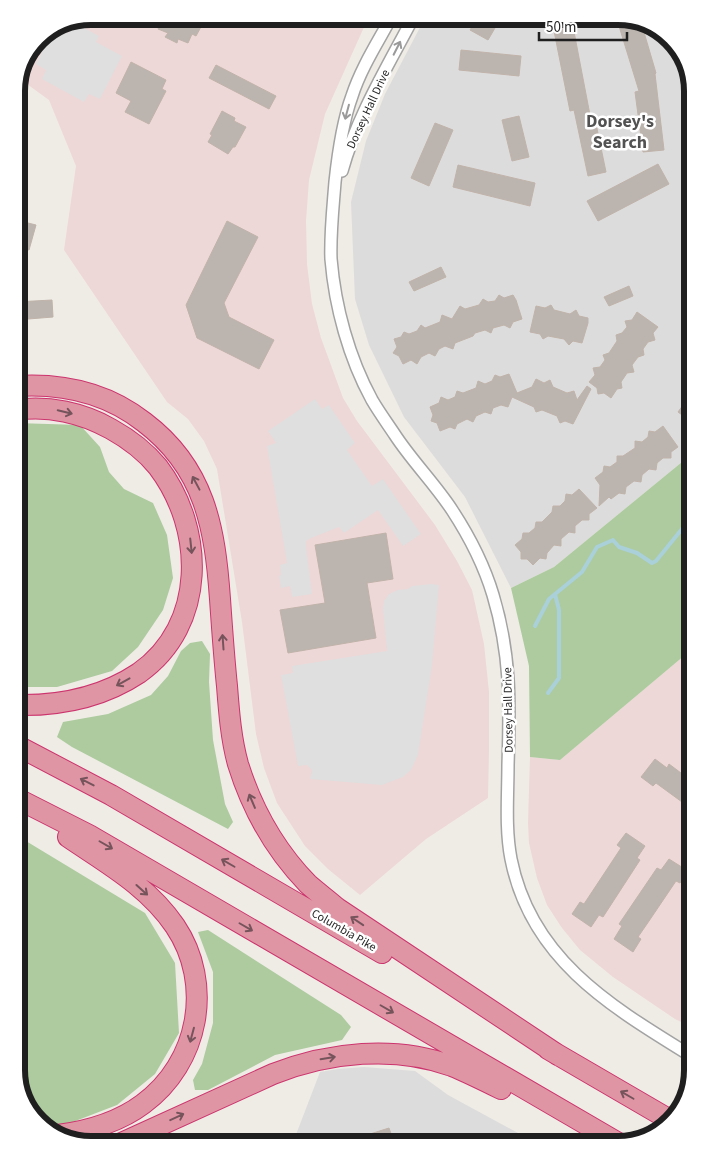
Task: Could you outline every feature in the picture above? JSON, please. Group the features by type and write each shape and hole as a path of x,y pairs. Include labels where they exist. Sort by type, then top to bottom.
{"highway":[{"path":"25,386 64,387 86,392 118,405 145,422 168,442 192,475 206,508 213,533 218,573 228,705 232,738 238,763 258,816 288,861 309,885 337,908 558,1055"},
{"path":"25,410 55,409 87,417 103,424 131,441 157,466 181,505 191,541 192,561 189,599 183,617 165,648 140,672 107,690 88,697 46,705 25,705"},
{"name":"Columbia Pike","path":"25,750 111,794 665,1117"},
{"path":"25,803 89,835 604,1136"},
{"path":"25,808 146,892 163,911 182,939 193,966 196,981 198,1001 193,1032 173,1075 152,1097 128,1113 93,1128 69,1133"},
{"path":"136,1136 251,1083 297,1065 346,1055 370,1054 414,1057 452,1066 600,1136"}],"street":[{"name":"Dorsey Hall Drive","path":"387,25 352,95 343,130 333,206 332,259 342,324 355,362 372,399 397,439 452,510 480,560 492,592 502,624 508,659 510,698 508,836 511,860 525,905 544,939 580,979 604,998 684,1051"},
{"name":"Dorsey Hall Drive","path":"333,206 355,133 409,25"}],"shaded area":[{"path":"365,25 325,114 309,180 306,221 307,264 312,304 321,338 343,398 357,421 435,525 472,590 484,644 489,692 489,749 488,798 426,839 360,895 328,869 305,846 277,803 264,768 256,734 242,622 217,469 204,441 188,419 167,402 64,250 76,166 49,100 26,83 27,74 32,62 47,41 66,30 78,26"},
{"path":"421,25 631,26 639,28 662,41 673,54 681,70 684,91 684,460 554,567 511,588 465,497 404,417 369,345 355,299 351,202 366,141 385,94"},
{"path":"80,26 99,36 96,42 122,56 100,99 89,94 84,102 42,79 46,70 36,64 48,41 64,31 69,33 72,28"},
{"path":"315,399 322,409 329,405 355,443 347,450 372,486 383,479 421,534 403,546 378,510 344,533 339,527 311,538 306,541 306,546 312,594 292,597 290,586 281,588 279,576 281,575 280,565 287,563 267,446 276,443 268,431"},
{"path":"431,584 439,585 432,666 418,755 411,770 403,777 382,785 310,779 312,770 307,765 298,766 281,675 293,673 292,666 387,651 384,601 389,594 398,590"},
{"path":"684,656 684,1024 613,977 580,950 562,928 547,905 537,878 529,843 530,757 560,760"},
{"path":"364,1067 415,1071 448,1095 523,1136 295,1136 320,1072"}],"green space":[{"path":"25,423 80,425 100,447 109,472 124,489 153,503 167,535 173,578 163,610 138,647 112,671 57,687 25,687"},
{"path":"684,460 684,656 560,760 530,757 529,666 511,588 554,567"},
{"path":"202,641 210,654 209,682 213,740 225,804 233,822 228,829 72,747 57,737 63,722 108,714 151,695 168,676 181,651 190,643"},
{"path":"25,840 145,913 175,963 179,1033 155,1074 117,1105 65,1125 53,1124 41,1114 28,1091 26,1083"},
{"path":"208,930 341,1015 351,1027 342,1040 275,1055 208,1090 195,1090 193,1080 202,1064 213,1023 213,972 198,932"}],"building":[{"path":"160,25 202,25 196,36 192,34 188,43 178,39 177,43 165,37 168,33 158,29"},
{"path":"473,25 497,25 488,40 470,30"},
{"path":"553,25 573,25 590,115 594,114 606,172 588,176 574,110 570,111"},
{"path":"619,26 631,26 643,30 656,73 664,150 643,152 635,92 639,91"},
{"path":"461,50 521,56 519,76 459,70"},
{"path":"131,62 166,80 162,89 166,91 149,124 125,112 131,101 116,93"},
{"path":"216,65 276,96 269,109 209,78"},
{"path":"222,111 235,118 234,121 246,127 235,147 228,154 208,142"},
{"path":"519,116 529,157 512,161 502,120"},
{"path":"435,123 453,130 429,186 411,178"},
{"path":"658,164 669,184 598,221 587,201"},
{"path":"458,165 535,183 530,206 453,187"},
{"path":"227,221 258,237 224,303 229,317 274,340 259,369 197,338 186,305"},
{"path":"25,222 36,225 29,250 25,249"},
{"path":"441,267 446,277 414,291 409,282"},
{"path":"629,286 633,296 609,306 604,297"},
{"path":"499,295 504,298 513,295 516,300 522,319 513,322 510,328 504,325 493,328 491,333 485,330 475,333 473,336 455,343 453,349 445,346 439,349 435,356 429,353 421,357 417,364 411,360 403,364 399,356 393,353 397,347 394,339 401,337 404,332 409,334 417,331 421,325 425,328 440,322 442,315 452,319 460,306 465,309 479,305 483,299 488,302 495,301"},
{"path":"52,300 53,317 25,319 25,302"},
{"path":"551,305 554,310 570,314 576,310 579,316 588,318 582,343 573,341 569,345 564,339 548,336 543,339 540,334 530,332 536,306 545,308"},
{"path":"637,312 658,327 653,333 655,340 648,342 643,349 644,355 638,357 632,365 634,372 627,373 621,382 622,388 617,389 611,398 604,393 598,394 597,388 589,382 595,375 593,368 600,367 605,360 603,355 609,353 617,341 616,335 622,333 627,327 625,321 632,320"},
{"path":"509,374 517,393 532,387 536,379 544,383 550,380 553,387 567,393 574,391 577,400 587,386 591,389 573,424 565,421 560,423 557,416 542,410 536,412 534,407 512,397 508,407 501,405 493,408 491,414 485,412 476,416 473,422 467,419 457,424 455,429 450,427 440,431 437,423 431,421 433,415 430,407 439,403 441,397 448,400 455,397 457,391 463,393 476,388 478,381 485,384 492,381 495,375 500,377"},
{"path":"682,398 684,398 684,416 678,412 683,405"},
{"path":"663,426 678,447 671,452 671,458 663,458 657,463 656,470 649,469 642,475 641,482 634,481 626,487 625,494 619,493 611,499 609,497 599,506 600,485 595,478 603,472 604,466 610,467 617,462 617,456 623,456 635,448 635,441 642,442 648,437 649,431 655,432"},
{"path":"579,489 597,508 589,514 589,520 582,520 575,526 575,533 569,532 561,539 561,546 554,545 547,553 546,559 540,558 533,565 527,559 521,559 521,552 515,545 522,539 523,533 529,533 535,528 536,522 542,522 552,512 553,506 560,506 565,501 566,494 572,495"},
{"path":"386,533 393,579 367,583 376,638 288,653 280,610 325,603 315,545"},
{"path":"655,759 667,768 669,764 684,775 684,803 656,783 653,786 641,777"},
{"path":"626,833 645,846 637,858 640,860 603,917 599,915 591,927 572,914 580,902 584,904 621,848 617,845"},
{"path":"669,859 684,868 684,877 680,883 676,881 638,937 641,939 633,952 614,939 622,926 619,924 657,868 661,870"},
{"path":"389,1128 392,1136 367,1136"}],"waterway":[{"path":"535,626 549,599 582,572 597,547 613,540 619,547 637,553 652,563 656,561 684,526"},
{"path":"548,693 559,678 559,610 555,594"}],"district":[{"name":"Dorsey's Search","path":"620,131"}]}
